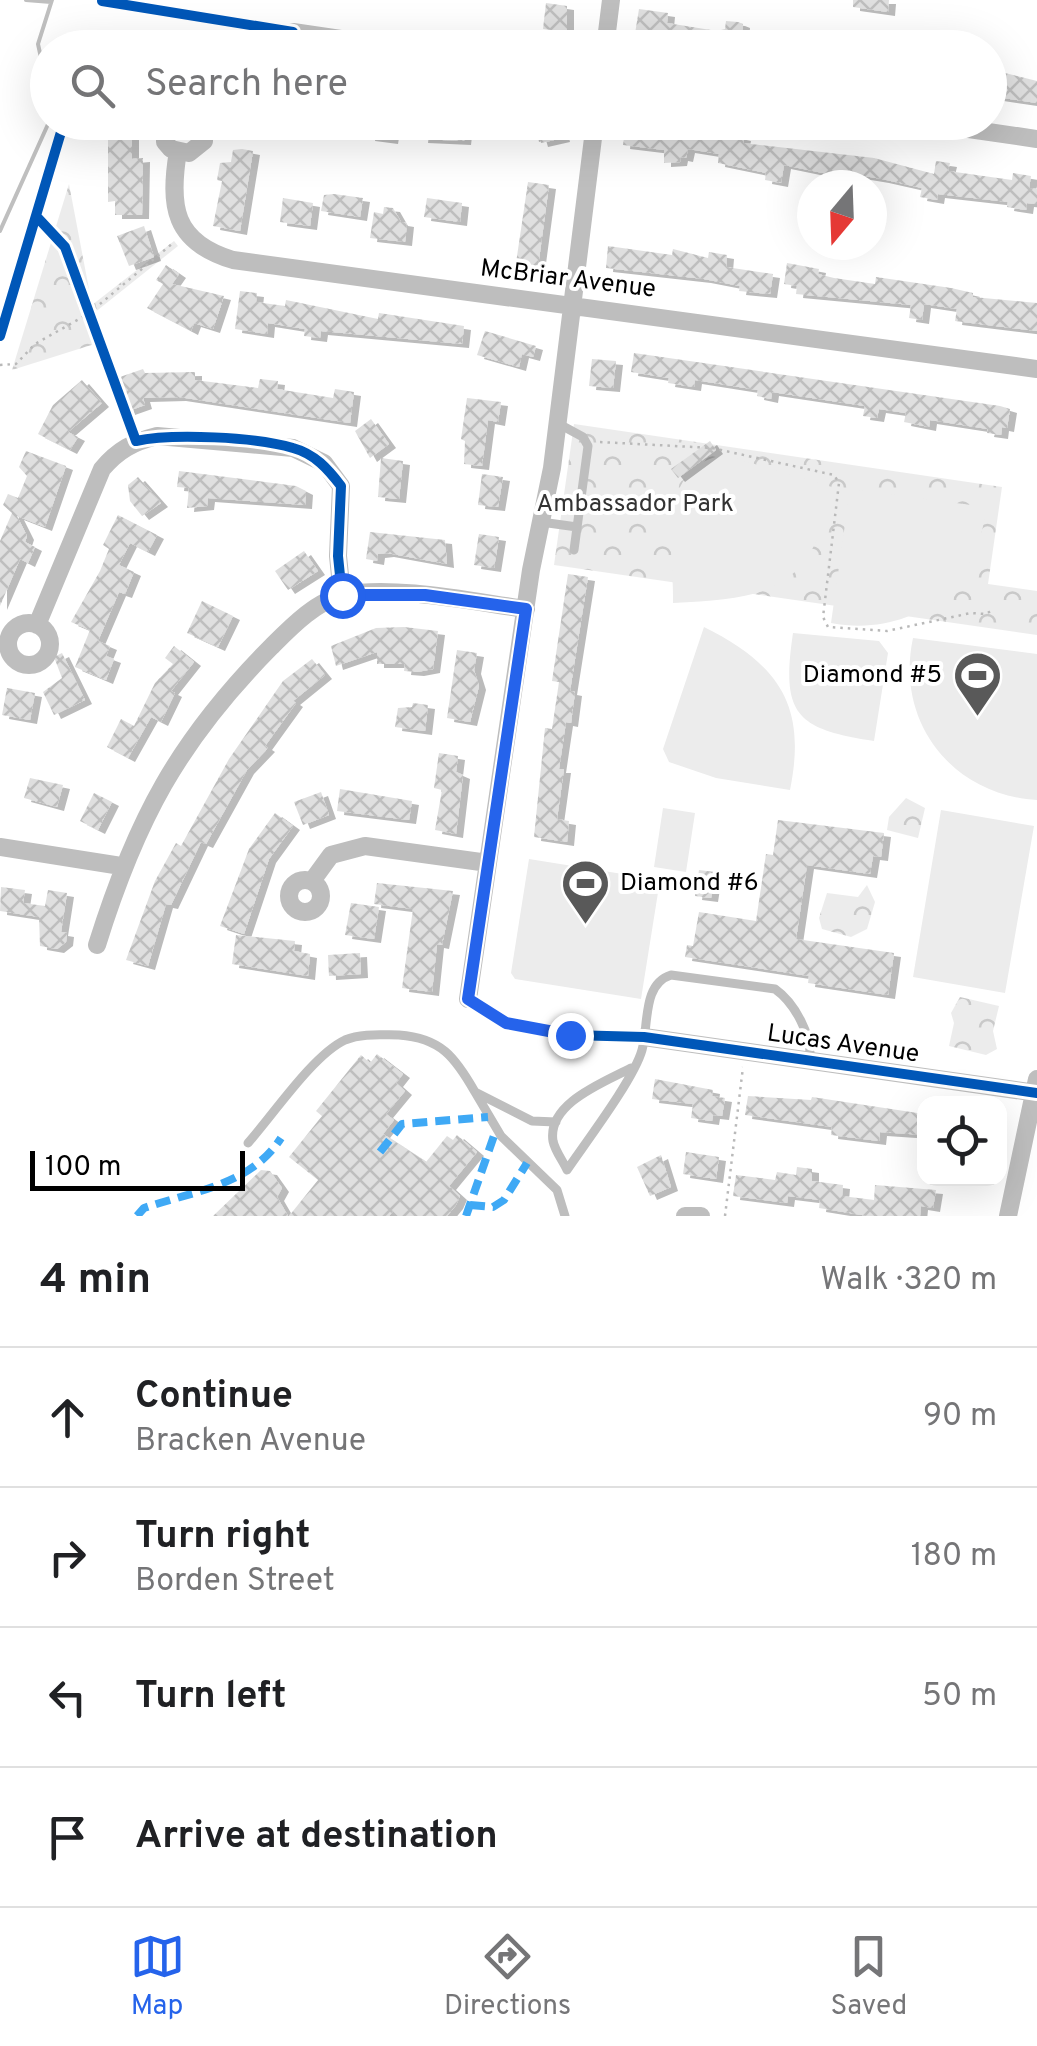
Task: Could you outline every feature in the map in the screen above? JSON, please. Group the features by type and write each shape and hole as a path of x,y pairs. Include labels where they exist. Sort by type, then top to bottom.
{"street":[{"path":"607,30 611,0"},
{"path":"1007,135 1037,140"},
{"path":"165,140 178,151 198,148 204,140"},
{"path":"468,999 542,522 593,140"},
{"path":"178,151 172,189 176,212 186,232"},
{"name":"McBriar Avenue","path":"186,232 211,254 233,260 1037,370"},
{"path":"37,625 102,469 114,454 136,441 157,436 292,448 324,463 342,486 338,556 342,595"},
{"path":"97,945 122,866 162,781 232,687 296,622 342,595 425,595 526,609"},
{"path":"312,881 331,855 365,846 488,863"},
{"path":"0,847 122,866"},
{"name":"Lucas Avenue","path":"644,1037 1036,1088"},
{"path":"1008,1216 1036,1088"},
{"path":"684,1216 702,1216"}],"lane":[{"path":"556,423 583,437 588,446 574,550"},
{"path":"542,522 577,527"},
{"path":"557,1190 631,1068 644,1037 656,983 672,974 775,989 785,996 812,1044 810,1060"},
{"path":"248,1143 331,1049 359,1036 404,1036 436,1042 449,1051 502,1136 557,1190 566,1216"},
{"path":"567,1170 552,1139 556,1122 573,1100 631,1068"},
{"path":"475,1092 532,1121 556,1122"}],"path":[{"path":"0,365 16,364 35,344 88,314 186,232"},
{"path":"82,297 95,332"},
{"path":"588,446 602,441 626,441 712,448 834,476 839,483 824,617 828,627 887,631 971,613 986,614 994,609"},
{"path":"725,1216 745,1051"}],"green space":[{"path":"69,184 92,305 174,241 178,246 94,313 101,342 12,370"},
{"name":"Ambassador Park","path":"574,424 1002,487 988,584 1037,591 1037,635 554,565"},
{"path":"724,455 832,487 824,522 798,569 780,583 734,598 673,603 671,536 678,493 687,476 702,463"},
{"path":"858,490 986,507 981,536 955,583 936,601 888,623 831,623 849,496"},
{"path":"704,627 752,657 782,691 794,734 790,790 716,778 669,762 663,749"},
{"path":"793,633 879,641 888,653 874,741 826,730 799,713 789,682"},
{"name":"Diamond #5","path":"913,638 1037,654 1037,800 1007,795 979,784 936,749 913,698"},
{"path":"906,798 925,808 918,838 887,830 889,817"},
{"path":"663,808 695,813 686,872 654,867"},
{"path":"941,810 1034,826 1005,993 913,977"},
{"name":"Diamond #6","path":"529,859 660,880 641,999 515,979 511,973"},
{"path":"867,885 875,902 867,929 851,937 822,929 819,918 827,893 858,897"},
{"path":"960,997 999,1006 993,1031 997,1049 986,1055 949,1046 954,1023 951,1013"}],"building":[{"path":"853,0 889,0 888,12 853,7"},
{"path":"546,3 567,6 567,30 543,29"},
{"path":"639,9 668,13 667,23 711,30 636,30"},
{"path":"726,21 743,24 743,30 721,30 725,29"},
{"path":"1007,74 1037,81 1037,103 1007,99"},
{"path":"108,140 132,140 132,159 143,158 142,215 115,215 115,201 108,202"},
{"path":"624,140 744,140 743,143 874,158 934,174 936,161 950,163 948,171 1012,180 1013,173 1031,176 1029,188 1037,189 1037,204 1027,203 1026,210 1007,207 1008,202 938,194 937,200 920,197 922,188 887,180 887,170 808,170 784,165 781,183 765,180 766,173 718,163 719,154 688,149 686,158 681,157 680,162 664,163 664,150 623,145"},
{"path":"233,150 253,151 240,231 213,226 222,181 217,180 220,163 231,162"},
{"path":"528,182 549,185 538,267 516,263"},
{"path":"324,195 363,198 360,217 321,211"},
{"path":"283,198 313,203 310,226 280,222"},
{"path":"427,198 462,203 460,222 424,217"},
{"path":"384,207 393,208 401,222 407,223 405,242 370,238 374,212 383,214"},
{"path":"144,226 154,257 129,266 117,236"},
{"path":"608,246 672,255 673,249 708,258 709,252 727,255 726,267 773,274 770,294 739,291 740,286 704,279 606,268"},
{"path":"787,263 819,269 818,274 834,278 875,284 876,277 951,288 973,293 973,297 1037,303 1037,331 955,321 957,309 924,304 922,320 909,318 911,305 796,294 797,286 784,284"},
{"path":"166,265 179,274 172,284 224,296 213,329 194,323 191,331 147,308 163,284 156,280"},
{"path":"240,291 257,293 256,302 285,306 286,300 378,319 379,313 464,326 462,344 321,331 320,338 304,336 305,329 268,323 267,334 235,329"},
{"path":"485,331 536,346 533,357 522,354 519,367 477,355"},
{"path":"634,353 1000,406 1010,409 1007,428 1002,427 1001,435 987,433 988,429 930,420 929,427 904,422 906,413 879,409 877,418 863,416 865,406 772,392 771,399 757,396 758,390 695,380 694,387 668,383 669,378 631,372"},
{"path":"592,359 616,361 613,388 589,386"},
{"path":"143,369 145,373 195,372 195,380 258,388 260,379 278,381 277,389 333,398 335,389 354,392 350,423 179,397 143,398 145,405 128,411 117,378"},
{"path":"82,380 102,403 68,432 78,437 70,450 38,434 53,405"},
{"path":"467,398 501,402 498,422 488,420 482,466 464,464 465,441 461,439"},
{"path":"371,419 389,444 370,458 355,431"},
{"path":"710,441 716,450 678,478 671,469"},
{"path":"26,451 66,466 45,527 17,516 27,536 25,542 35,547 28,563 20,559 0,606 0,541 12,513 3,505 8,494 18,498 27,476 19,467"},
{"path":"381,458 403,461 399,499 378,497"},
{"path":"179,471 296,486 306,491 305,505 208,498 207,506 187,508 189,488 177,487"},
{"path":"482,474 503,477 498,507 478,505"},
{"path":"138,477 161,503 142,516 130,501 128,485"},
{"path":"118,515 157,535 148,552 130,543 119,565 134,572 125,594 119,592 98,641 110,646 106,656 114,659 106,680 75,667 90,630 71,622 100,571 109,549 103,545"},
{"path":"370,532 445,540 447,564 387,553 378,554 377,561 366,559"},
{"path":"479,534 499,537 494,568 474,565"},
{"path":"304,551 318,571 288,590 275,571"},
{"path":"568,574 588,577 570,691 575,692 571,723 566,722 559,769 564,769 557,819 569,821 567,842 534,837 545,728 552,729 559,682 552,681"},
{"path":"202,601 233,616 218,647 187,633"},
{"path":"376,628 438,631 433,669 404,671 405,664 377,664 377,652 336,666 331,646"},
{"path":"174,646 194,662 171,691 175,693 161,722 151,717 128,758 107,747 121,719 134,726 155,683 173,664 165,658"},
{"path":"457,650 477,653 474,670 479,686 470,722 447,718"},
{"path":"62,653 85,700 54,715 43,692 62,678 54,657"},
{"path":"312,659 325,675 293,701 296,703 265,746 268,748 247,770 206,844 201,842 171,905 166,904 148,966 126,960 155,881 176,843 181,846 229,759 283,681"},
{"path":"7,688 35,693 30,720 2,715"},
{"path":"413,703 428,705 425,731 395,727 398,708 412,707"},
{"path":"439,753 458,756 456,772 463,775 456,834 435,830 442,790 434,788"},
{"path":"30,778 63,785 57,807 24,798"},
{"path":"340,789 412,801 409,820 337,811"},
{"path":"321,792 329,815 303,825 294,802"},
{"path":"94,793 112,802 98,830 80,821"},
{"path":"275,813 293,826 269,859 244,934 220,926 249,849"},
{"path":"778,820 884,833 881,857 873,856 870,874 807,865 796,939 894,953 888,995 808,983 809,976 685,957 687,945 693,946 699,912 756,921 766,854 773,855"},
{"path":"699,870 715,872 711,898 695,896"},
{"path":"377,883 453,891 442,945 437,944 432,992 402,988 413,909 374,904"},
{"path":"1,887 25,890 23,903 45,906 48,890 67,893 61,932 67,933 66,942 57,949 40,946 39,917 0,911"},
{"path":"351,903 379,907 374,939 345,935"},
{"path":"236,935 295,941 294,951 310,954 308,976 232,964"},
{"path":"360,953 361,974 329,976 328,955"},
{"path":"377,1054 403,1074 396,1083 405,1091 386,1114 394,1120 383,1134 426,1162 447,1136 453,1140 457,1135 477,1152 449,1186 460,1196 456,1205 447,1216 398,1216 393,1211 389,1216 289,1216 318,1180 289,1157 322,1116 316,1111 361,1055 370,1063"},
{"path":"655,1079 713,1090 712,1096 725,1098 722,1116 713,1115 712,1121 691,1118 693,1104 652,1099"},
{"path":"748,1096 811,1100 812,1097 917,1113 917,1135 880,1132 879,1141 831,1135 832,1127 745,1115"},
{"path":"686,1152 719,1157 716,1179 683,1174"},
{"path":"661,1155 671,1187 650,1196 637,1167"},
{"path":"797,1167 812,1169 812,1181 843,1185 842,1196 874,1200 875,1185 936,1190 933,1208 921,1206 920,1216 868,1216 819,1208 820,1200 788,1196 787,1203 733,1196 736,1175 775,1180 777,1172 796,1175"},
{"path":"261,1170 270,1171 282,1188 277,1197 288,1216 213,1216"}],"waterway":[{"path":"26,0 51,2"},
{"path":"42,30 52,0"},
{"path":"0,231 41,140"}],"marked path":[{"path":"380,1152 402,1124 488,1117"},
{"path":"466,1216 496,1130"},
{"path":"137,1216 144,1208 238,1176 269,1154 281,1138"},
{"path":"470,1205 493,1207 504,1200 527,1163"}],"cycle path":[{"path":"102,1 281,30"},
{"path":"0,336 59,140"},
{"path":"36,216 65,247 136,441 171,437 237,439 277,444 314,458 341,486 338,556 342,595 425,595 526,609 468,999 506,1023 570,1035 644,1037 1037,1093"}],"place":[{"name":"Diamond #5","path":"977,718"},
{"name":"Diamond #6","path":"585,926"}],"route":[{"path":"342,595 425,595 526,609 468,999 506,1023 570,1035"}]}
